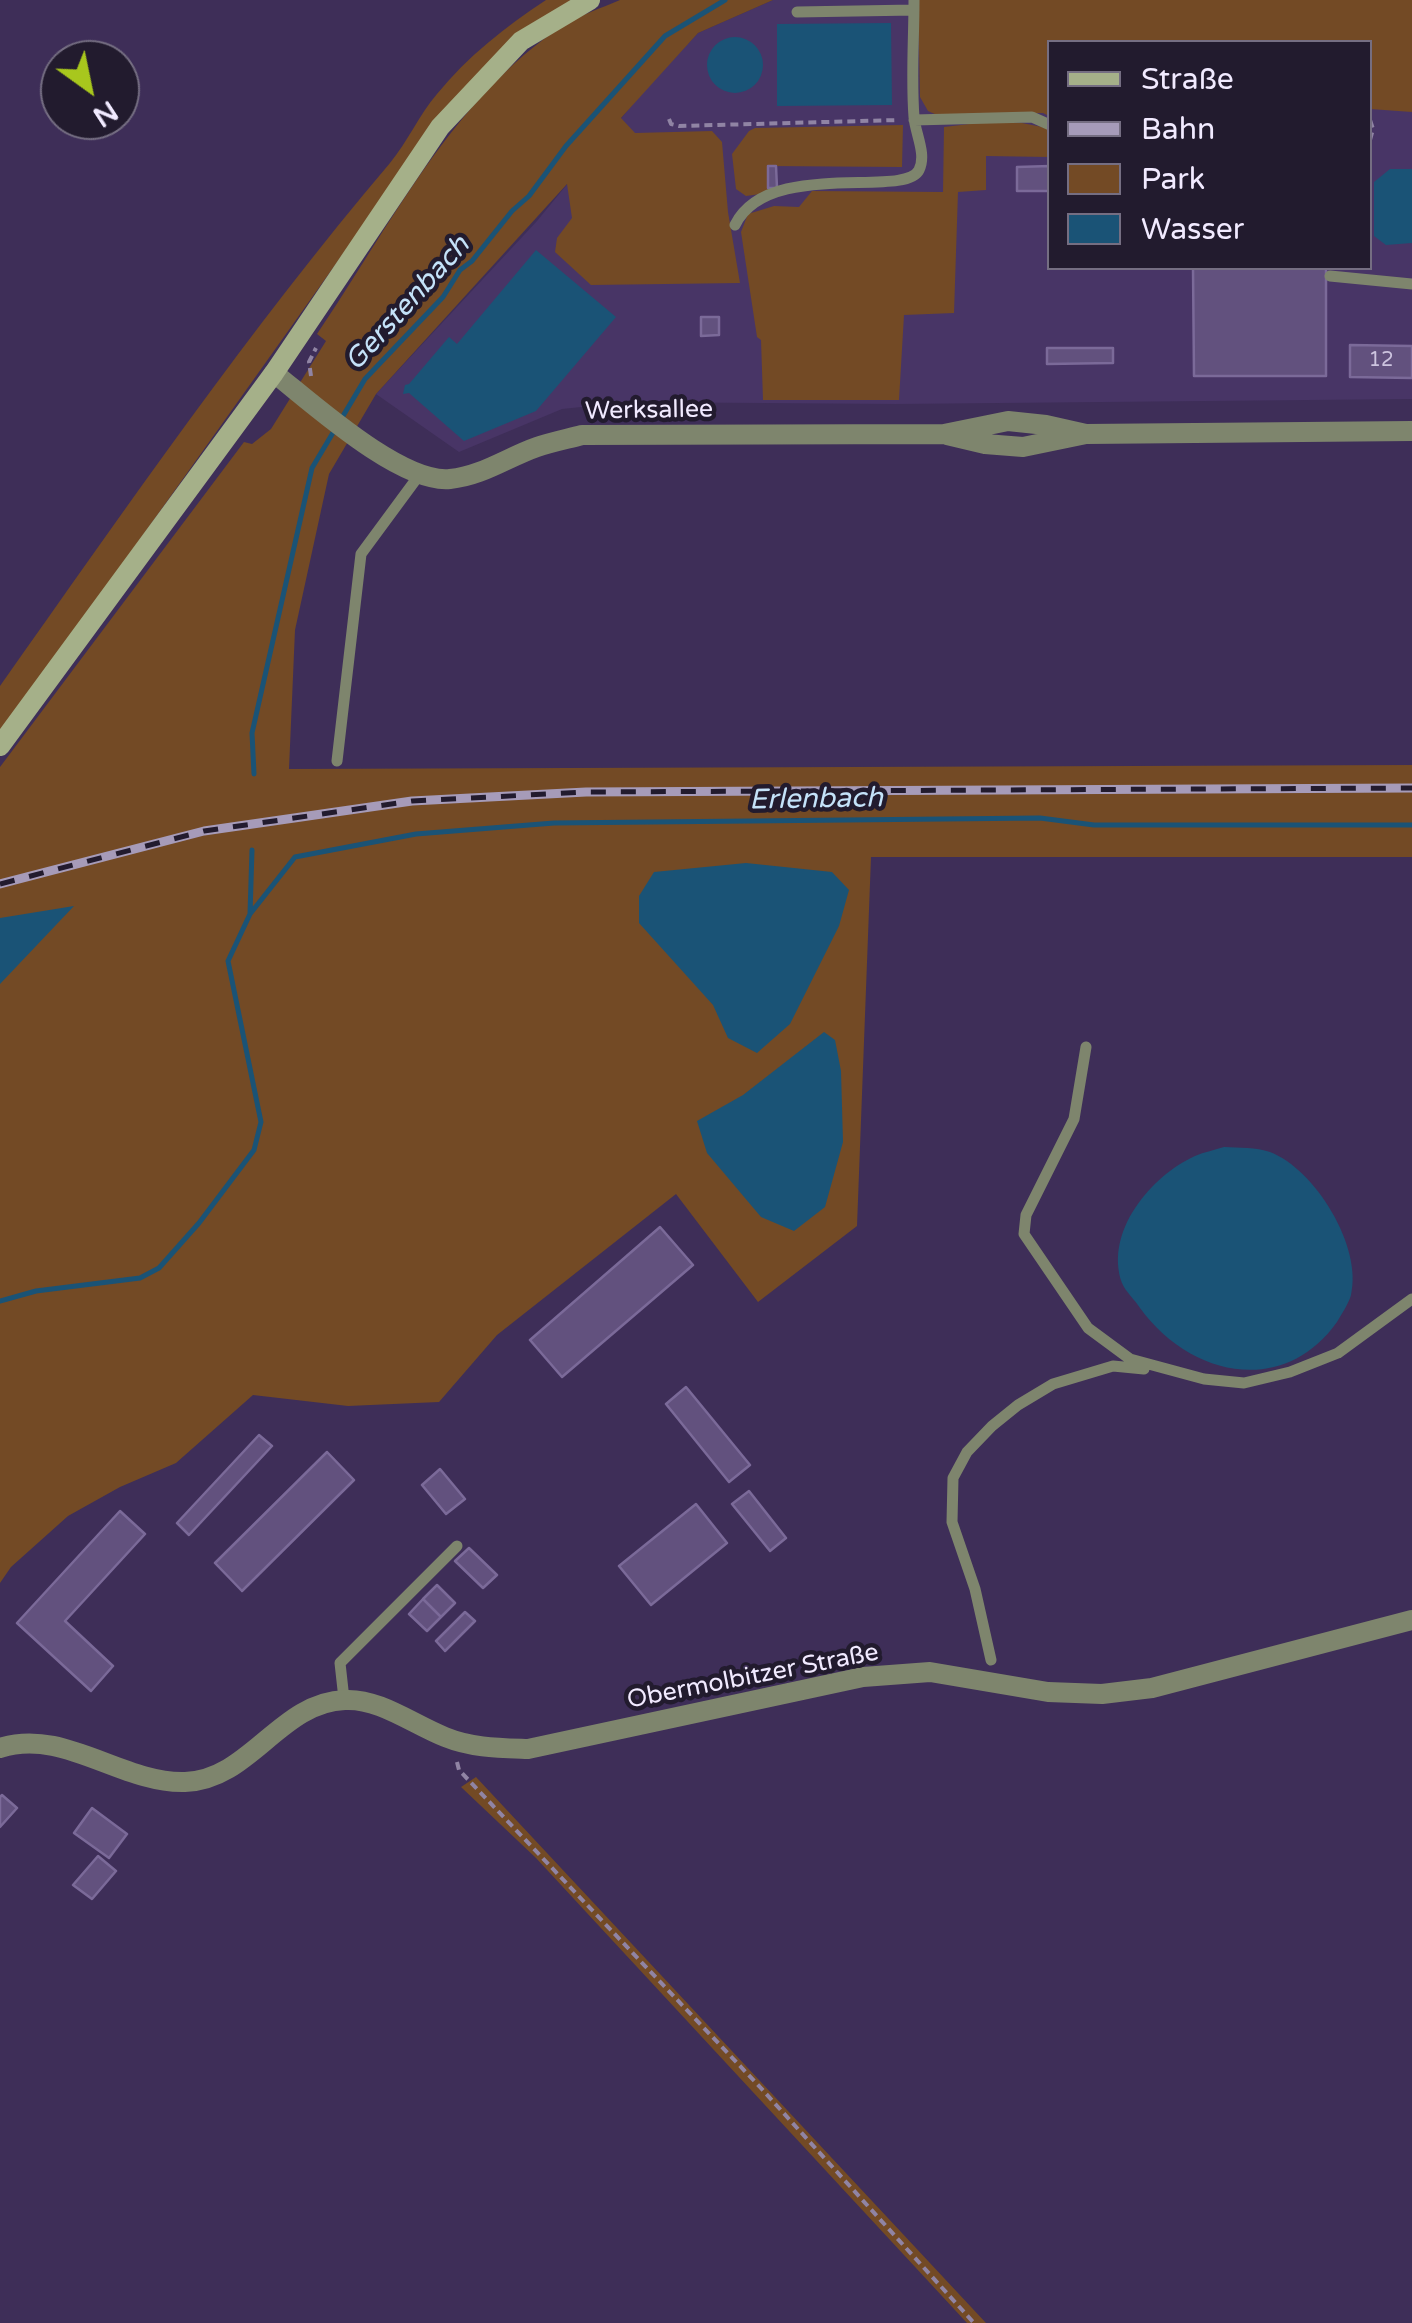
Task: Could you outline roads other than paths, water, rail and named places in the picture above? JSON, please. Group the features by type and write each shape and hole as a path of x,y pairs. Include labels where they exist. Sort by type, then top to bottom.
{"street":[{"path":"0,746 274,373 453,112 521,42 590,0"},
{"name":"Werksallee","path":"274,373 362,442 420,474 446,480 582,434 944,434 1008,422 1086,434 1412,431"},
{"name":"Obermolbitzer Straße","path":"344,1700 377,1706 448,1739 482,1747 528,1748 863,1678 930,1672 1048,1692 1102,1694 1152,1688 1412,1620"},
{"path":"0,1748 29,1743 58,1748 151,1781 188,1782 220,1775 315,1706 344,1700"}],"lane":[{"path":"735,225 754,203 791,188 816,182 894,182 915,176 920,168 914,120 914,5 797,12"},
{"path":"914,120 1032,117 1047,124"},
{"path":"1330,276 1359,273 1412,284"},
{"path":"337,761 361,554 420,474"},
{"path":"1086,1047 1074,1120 1026,1215 1024,1234 1088,1328 1130,1359 1165,1370"},
{"path":"991,1660 975,1590 952,1522 953,1478 967,1452 992,1426 1053,1384 1113,1366 1165,1370 1244,1384 1290,1372 1338,1352 1412,1298"},
{"path":"344,1700 340,1663 457,1546"}],"water":[{"path":"891,23 892,105 777,106 777,24"},
{"path":"735,37 754,46 763,65 754,84 735,93 716,84 707,65 716,46"},
{"path":"1390,169 1412,169 1412,243 1386,245 1374,236 1374,182"},
{"path":"536,250 616,317 536,411 464,441 409,393 403,394 405,385 449,337 457,344"},
{"path":"746,863 832,872 849,890 839,926 790,1024 757,1053 728,1038 713,1005 639,923 639,896 654,872"},
{"path":"74,906 0,984 0,918"},
{"path":"824,1032 835,1040 841,1071 843,1142 825,1207 794,1231 761,1217 707,1153 697,1121 743,1095"},
{"path":"1224,1147 1253,1148 1287,1161 1319,1192 1343,1233 1350,1255 1351,1295 1337,1322 1315,1346 1290,1361 1264,1369 1237,1369 1184,1350 1160,1331 1128,1292 1118,1264 1126,1226 1148,1192 1178,1165"}],"waterway":[{"name":"Gerstenbach","path":"340,421 365,379 443,297 460,270 529,196 566,146 665,36 725,0"},
{"name":"Gerstenbach","path":"254,774 252,733 312,468 334,431"},
{"name":"Erlenbach","path":"250,914 295,857 416,834 554,823 1040,818 1094,825 1412,825"},
{"name":"Gerstenbach","path":"0,1301 36,1291 140,1278 159,1268 254,1150 261,1122 228,961 250,914 252,850"}],"railway":[{"path":"0,884 204,831 412,801 586,792 1412,788"}]}
